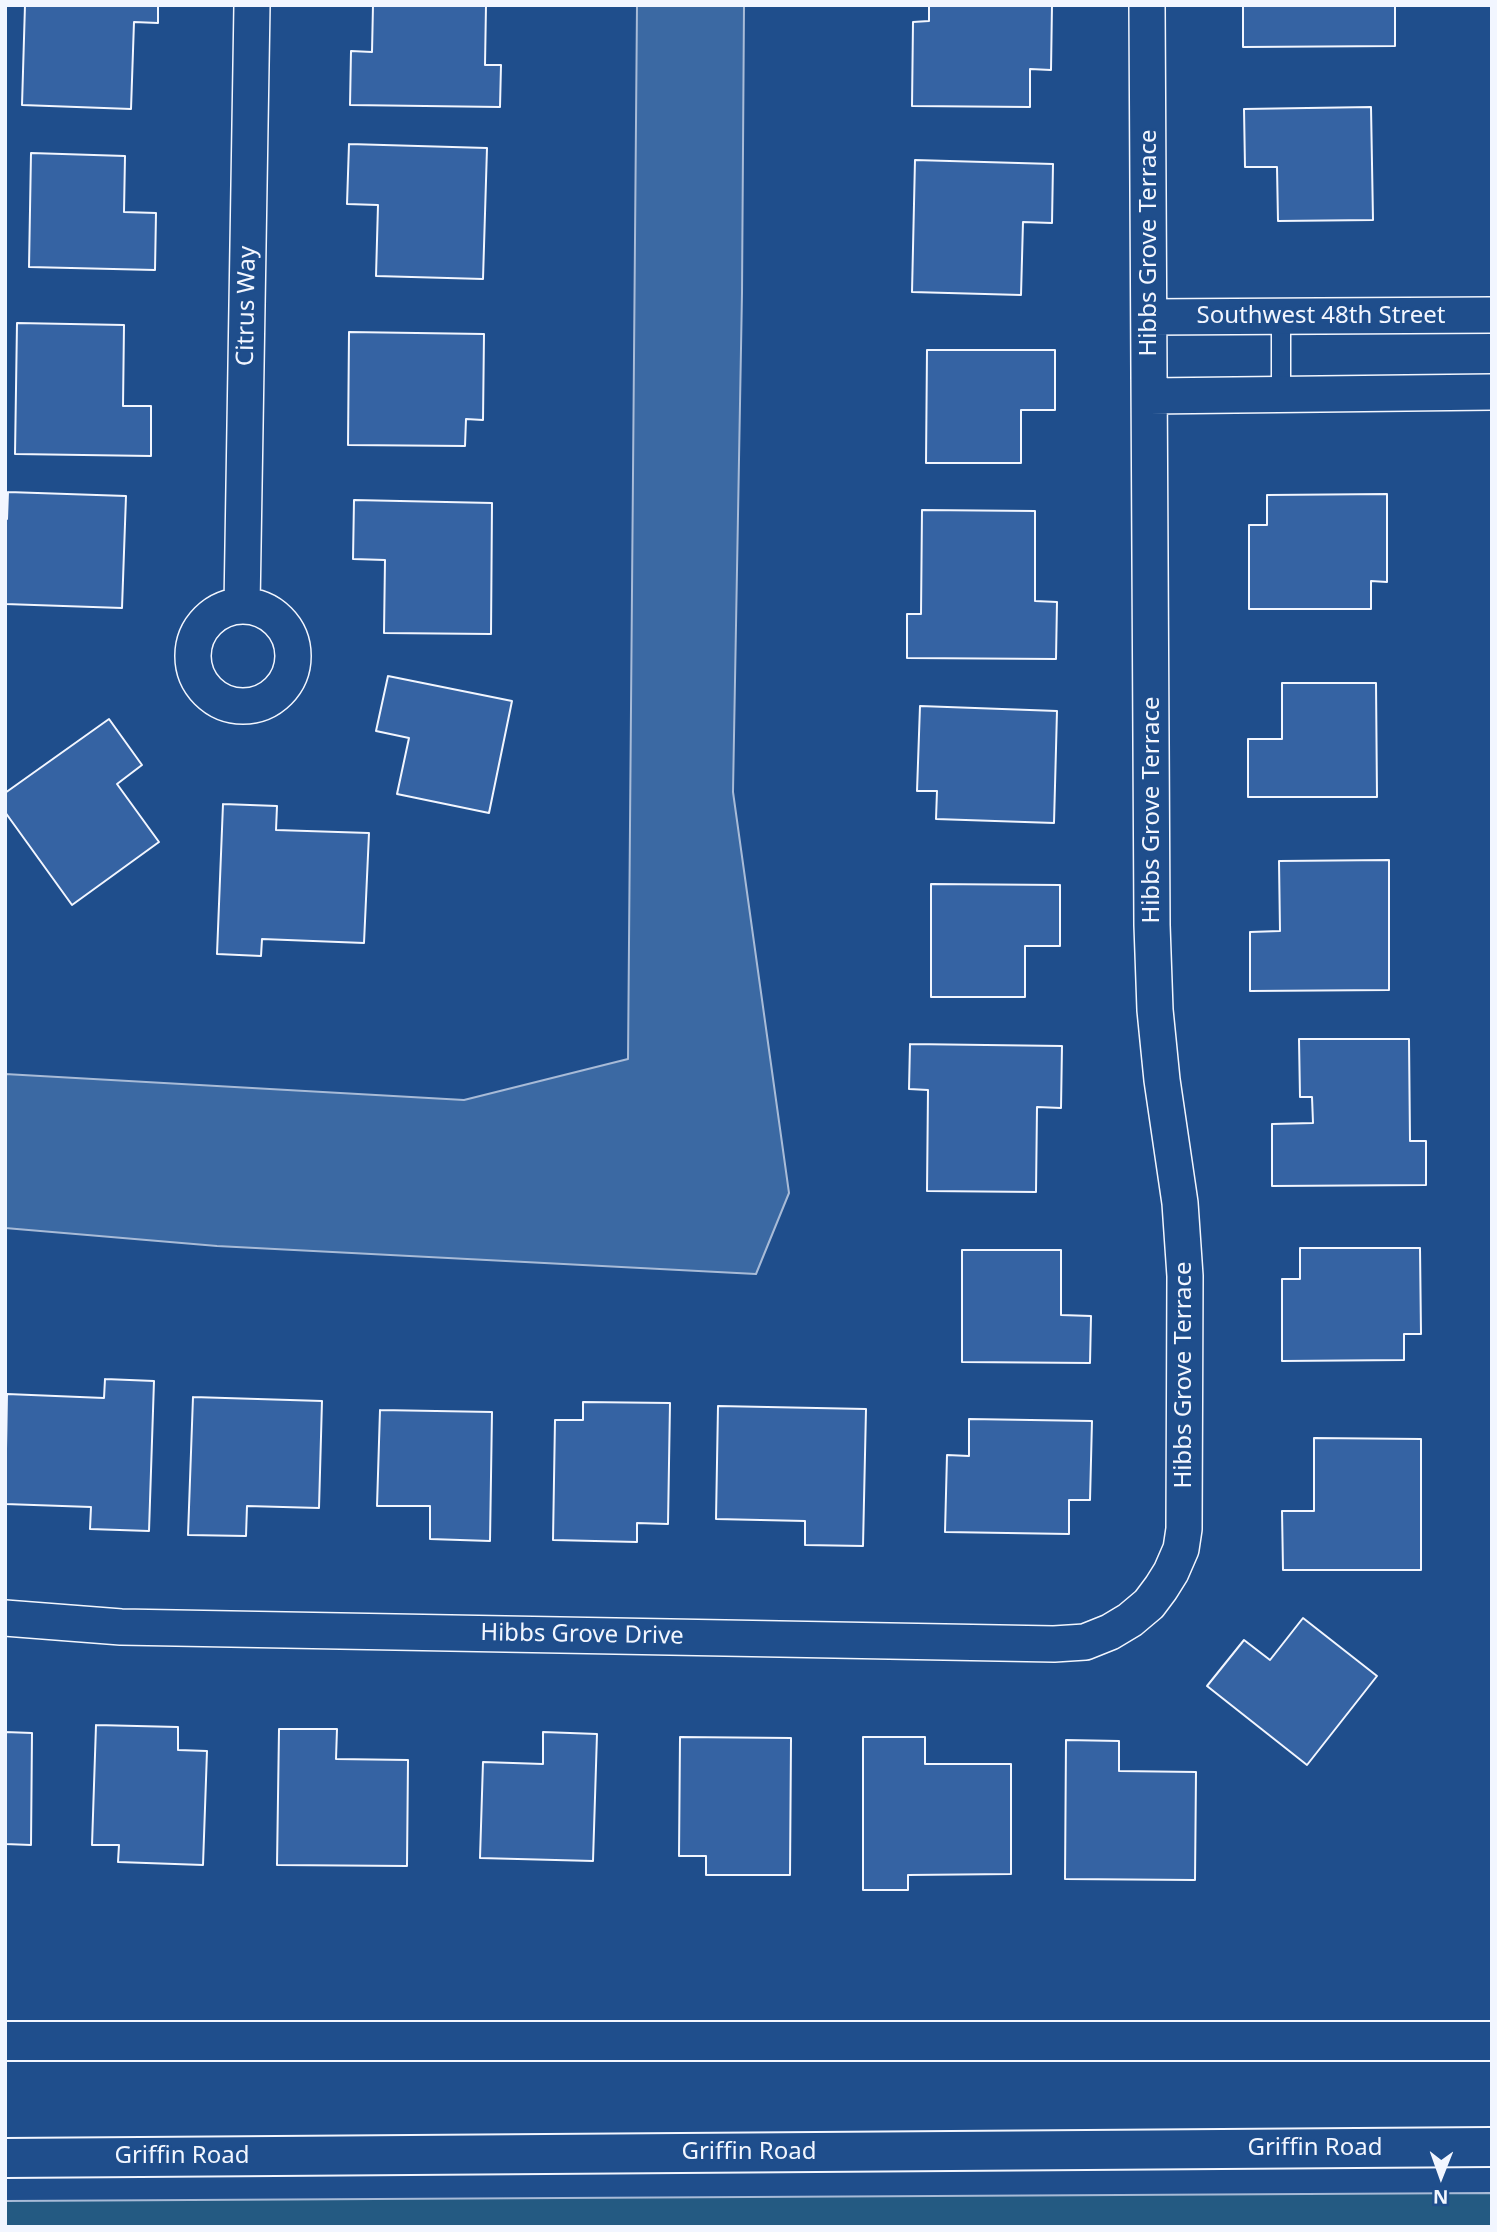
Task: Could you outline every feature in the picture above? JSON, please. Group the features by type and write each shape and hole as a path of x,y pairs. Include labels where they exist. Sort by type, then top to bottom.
{"main road":[{"path":"5,2041 1492,2041"},
{"name":"Griffin Road","path":"5,2158 1492,2147"}],"street":[{"name":"Citrus Way","path":"242,606 252,5"},
{"name":"Hibbs Grove Terrace","path":"1147,5 1154,998 1162,1080 1180,1203 1185,1276 1185,1508 1181,1549 1171,1573 1149,1604"},
{"name":"Southwest 48th Street","path":"1149,317 1492,316"},
{"path":"1150,396 1492,392"},
{"name":"Hibbs Grove Drive","path":"5,1618 121,1627 1054,1644 1085,1642 1110,1632 1149,1604"}],"lane":[{"path":"1281,316 1282,395"}],"shaded area":[{"path":"637,5 744,5 733,792 789,1193 756,1274 217,1246 5,1228 5,1074 464,1100 628,1059"},
{"path":"1492,2193 1492,2227 5,2227 5,2201"}],"building":[{"path":"25,5 158,5 158,23 134,22 131,109 22,105"},
{"path":"373,5 486,5 485,65 501,65 500,107 350,105 351,51 372,52"},
{"path":"929,5 1052,5 1051,70 1030,69 1030,107 912,106 913,22 929,21"},
{"path":"1243,5 1395,5 1395,46 1243,47"},
{"path":"1371,107 1373,220 1278,221 1277,167 1245,167 1244,109"},
{"path":"349,144 487,148 483,279 376,276 378,205 347,204"},
{"path":"31,153 125,156 124,212 156,213 155,270 29,267"},
{"path":"915,160 1053,164 1052,223 1023,222 1021,295 912,292"},
{"path":"17,323 124,325 123,406 151,406 151,456 15,454"},
{"path":"349,332 484,334 483,420 466,419 465,446 348,445"},
{"path":"927,350 1055,350 1055,410 1021,410 1021,463 926,463"},
{"path":"8,492 126,496 122,608 5,604 5,519"},
{"path":"1387,494 1387,582 1371,581 1371,609 1249,609 1249,525 1267,525 1267,495"},
{"path":"354,500 492,503 491,634 384,633 385,560 353,559"},
{"path":"922,510 1035,511 1035,601 1057,602 1056,659 907,658 907,614 921,614"},
{"path":"388,676 512,701 489,813 397,794 409,738 376,731"},
{"path":"1282,683 1376,683 1377,797 1248,797 1248,739 1282,739"},
{"path":"920,706 1057,711 1054,823 936,819 937,791 917,791"},
{"path":"109,719 142,765 117,784 159,842 72,905 5,812 5,793"},
{"path":"223,804 277,806 276,830 369,833 364,943 262,939 261,956 217,954"},
{"path":"1389,860 1389,990 1250,991 1250,932 1280,931 1279,861"},
{"path":"931,884 1060,885 1060,946 1025,946 1025,997 931,997"},
{"path":"1299,1039 1409,1039 1410,1141 1426,1141 1426,1185 1272,1186 1272,1124 1313,1123 1312,1097 1300,1097"},
{"path":"910,1044 1062,1046 1061,1108 1037,1107 1036,1192 927,1191 928,1090 909,1089"},
{"path":"1300,1248 1420,1248 1421,1334 1404,1334 1404,1360 1282,1361 1282,1279 1300,1279"},
{"path":"962,1250 1061,1250 1061,1315 1091,1316 1090,1363 962,1362"},
{"path":"105,1379 154,1381 149,1531 90,1529 91,1507 5,1504 7,1394 104,1398"},
{"path":"193,1397 322,1401 319,1508 247,1506 246,1536 188,1535"},
{"path":"583,1402 670,1403 668,1524 637,1523 637,1542 553,1540 555,1420 583,1420"},
{"path":"718,1406 866,1409 863,1546 805,1545 805,1521 716,1519"},
{"path":"380,1410 492,1412 490,1541 430,1539 430,1506 377,1506"},
{"path":"969,1419 1092,1421 1090,1500 1069,1500 1069,1534 945,1532 947,1455 969,1456"},
{"path":"1314,1438 1421,1439 1421,1570 1283,1570 1282,1511 1314,1511"},
{"path":"1303,1618 1377,1676 1307,1765 1207,1686 1244,1640 1270,1660"},
{"path":"96,1725 178,1727 178,1750 207,1751 203,1865 118,1862 119,1845 92,1845"},
{"path":"279,1729 337,1729 336,1759 408,1760 407,1866 277,1865"},
{"path":"5,1732 32,1733 31,1845 5,1844"},
{"path":"543,1732 597,1734 593,1861 480,1858 483,1762 543,1764"},
{"path":"680,1737 791,1738 790,1875 706,1875 706,1856 679,1856"},
{"path":"863,1737 925,1737 925,1764 1011,1764 1011,1874 908,1875 908,1890 863,1890"},
{"path":"1066,1740 1119,1741 1119,1771 1196,1772 1195,1880 1065,1879"}]}
